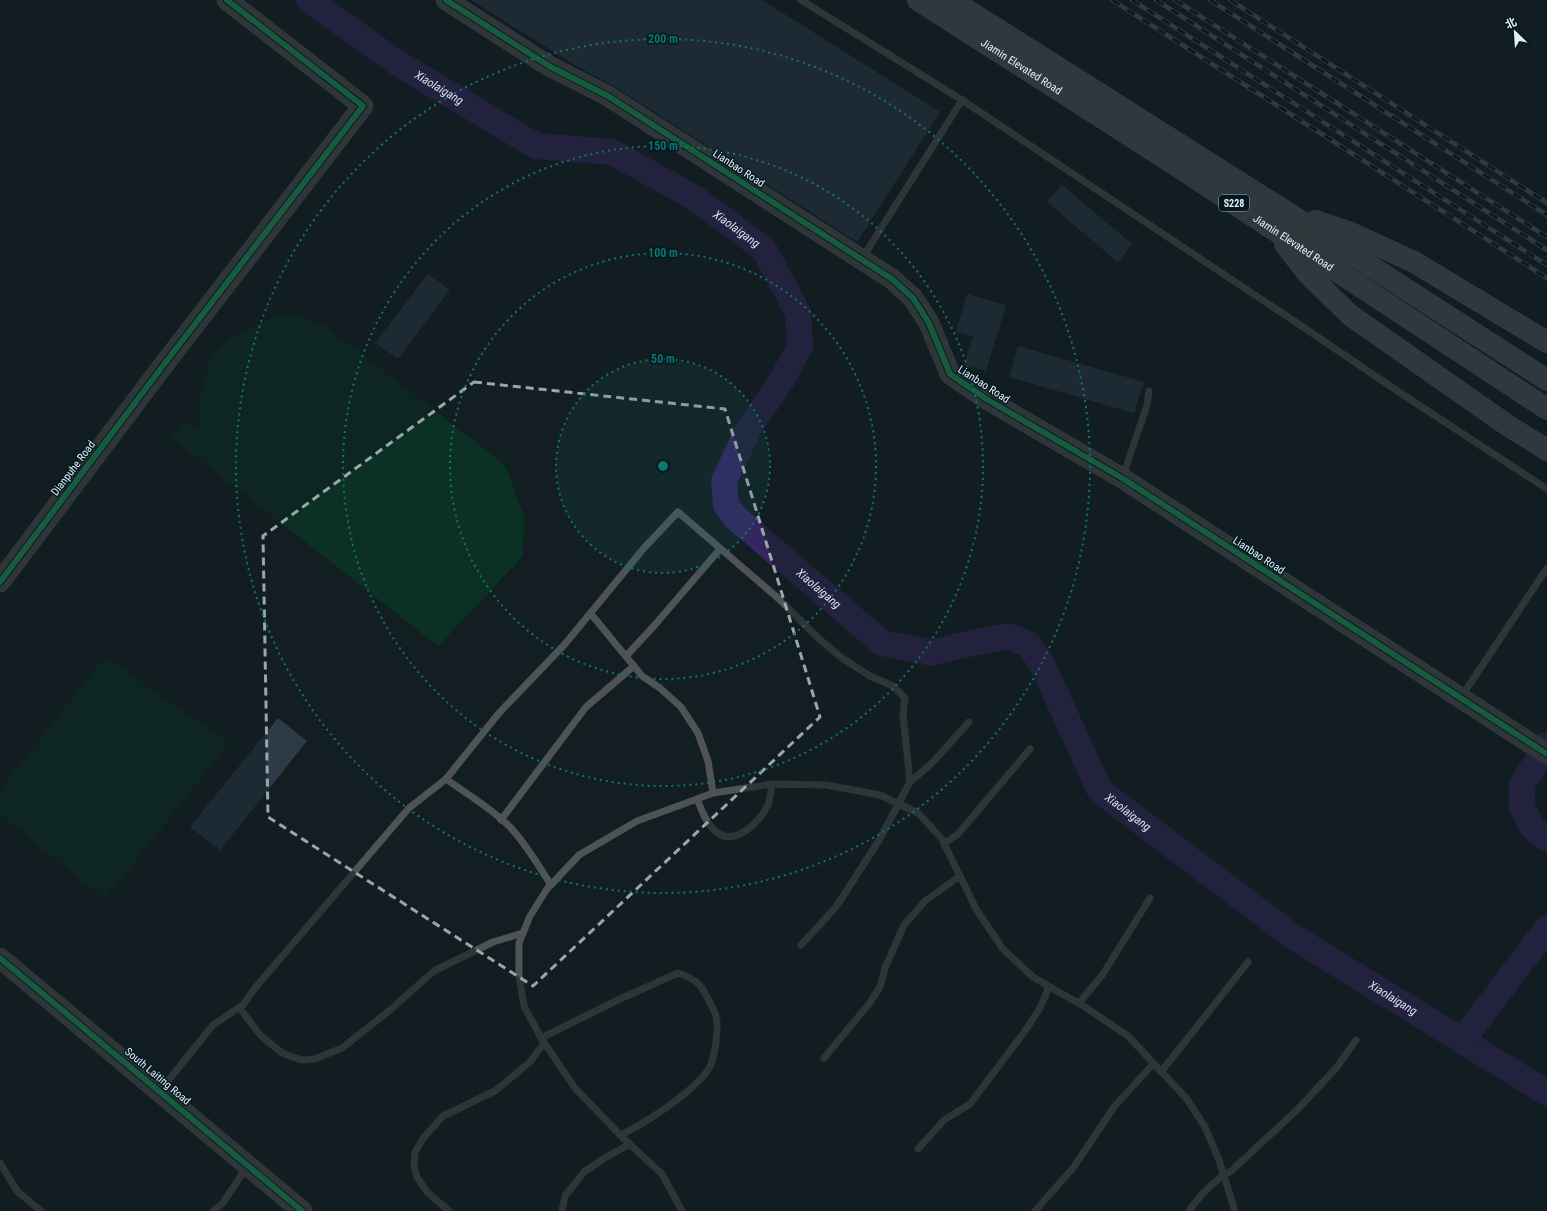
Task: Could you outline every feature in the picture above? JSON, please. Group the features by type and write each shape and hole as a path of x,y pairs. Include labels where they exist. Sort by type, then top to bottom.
{"highway":[{"name":"Jiamin Elevated Road","path":"918,0 1171,162 1547,409"},
{"name":"Jiamin Elevated Road","path":"951,0 1280,208 1547,380"},
{"path":"1280,208 1351,233 1414,262 1547,342"},
{"path":"1274,229 1308,274 1350,314 1507,425 1547,450"}],"street":[{"name":"Dianpuhe Road","path":"0,582 162,367 363,106 227,0"},
{"name":"Lianbao Road","path":"446,0 549,66 608,96 892,279 914,298 929,323 950,374 988,400 1122,478 1547,754"},
{"name":"South Laiting Road","path":"0,958 302,1211"}],"lane":[{"path":"801,0 962,100 1297,322 1399,392 1547,488"},
{"path":"862,259 962,100"},
{"path":"1122,478 1147,405 1150,391"},
{"path":"160,1091 213,1025 243,1004 409,808 446,779 499,713 565,644 644,548 678,512 779,599 818,638 842,658 870,676 893,686 905,698 903,715 910,782"},
{"path":"626,656 720,549"},
{"path":"1461,697 1547,568"},
{"path":"591,614 642,676 660,688 681,707 698,733 708,761 713,793"},
{"path":"501,820 586,707 634,666"},
{"path":"801,945 836,907 878,842 910,782 932,763 969,722"},
{"path":"944,844 958,834 1030,749"},
{"path":"446,779 509,827 529,851 551,885"},
{"path":"696,799 704,817 715,831 728,837 743,833 759,820 768,804 772,784"},
{"path":"682,1211 662,1174 575,1088 543,1040 524,1006 519,976 519,943 530,916 551,885 579,855 637,821 696,799 713,793 772,784 826,785 880,795 918,813 942,839 976,909 1003,949 1033,977 1079,1003 1128,1036 1187,1099 1205,1127 1235,1211"},
{"path":"824,1058 869,1004 880,988 888,962 904,925 925,901 960,876"},
{"path":"1079,1003 1104,974 1150,898"},
{"path":"240,1007 260,1035 282,1053 301,1060 316,1059 342,1048 384,1015 434,972 493,942 523,933"},
{"path":"1161,1072 1248,962"},
{"path":"449,1211 427,1192 417,1177 414,1168 415,1152 424,1137 443,1116 495,1092 530,1062 543,1040 620,999 678,973 692,978 703,988 716,1016 716,1036 713,1056 709,1069 696,1084 668,1107 645,1123 621,1135"},
{"path":"918,1149 944,1120 970,1104 1025,1031 1040,1008 1049,987"},
{"path":"1189,1211 1223,1175 1230,1172 1297,1110 1337,1067 1356,1040"},
{"path":"1035,1211 1073,1168 1114,1107 1153,1064"},
{"path":"562,1211 565,1196 584,1172 603,1158 630,1144"},
{"path":"0,1163 17,1191 41,1211"},
{"path":"213,1211 222,1204 248,1165"}],"highlighted area":[{"path":"474,382 725,409 820,717 533,986 268,817 263,536"}],"green space":[{"path":"285,316 299,317 322,324 505,465 524,516 523,556 438,646 171,437 183,421 200,432 199,401 210,360 230,338 273,318"},
{"path":"105,657 229,743 105,899 0,814 0,790"}],"building":[{"path":"471,0 762,0 940,112 857,242 614,86 578,67"},
{"path":"1062,185 1132,244 1118,262 1047,202"},
{"path":"428,274 450,290 398,359 375,343"},
{"path":"967,294 1006,305 986,371 964,365 973,336 956,332"},
{"path":"1018,346 1144,382 1134,413 1009,377"},
{"path":"278,718 307,741 220,850 190,827"}],"waterway":[{"name":"Xiaolaigang","path":"309,0 396,62 536,146 612,152 693,197 764,249 798,313 800,346 783,378 748,430 724,481 726,505 736,518 882,643 932,653 1008,636 1028,644 1042,664 1100,791 1292,936 1547,1093"},
{"path":"1547,745 1522,785 1522,807 1532,827 1547,839"},
{"path":"1462,1041 1547,928"}],"railway":[{"path":"1112,0 1547,278"},
{"path":"1132,0 1547,265"},
{"path":"1156,0 1547,250"},
{"path":"1175,0 1547,237"},
{"path":"1210,0 1547,215"},
{"path":"1230,0 1547,203"}],"cycle path":[{"path":"0,582 162,367 363,106 227,0"},
{"path":"446,0 549,66 608,96 892,279 913,298 929,323 950,374 988,400 1122,478 1547,754"},
{"path":"0,958 302,1211"}]}
